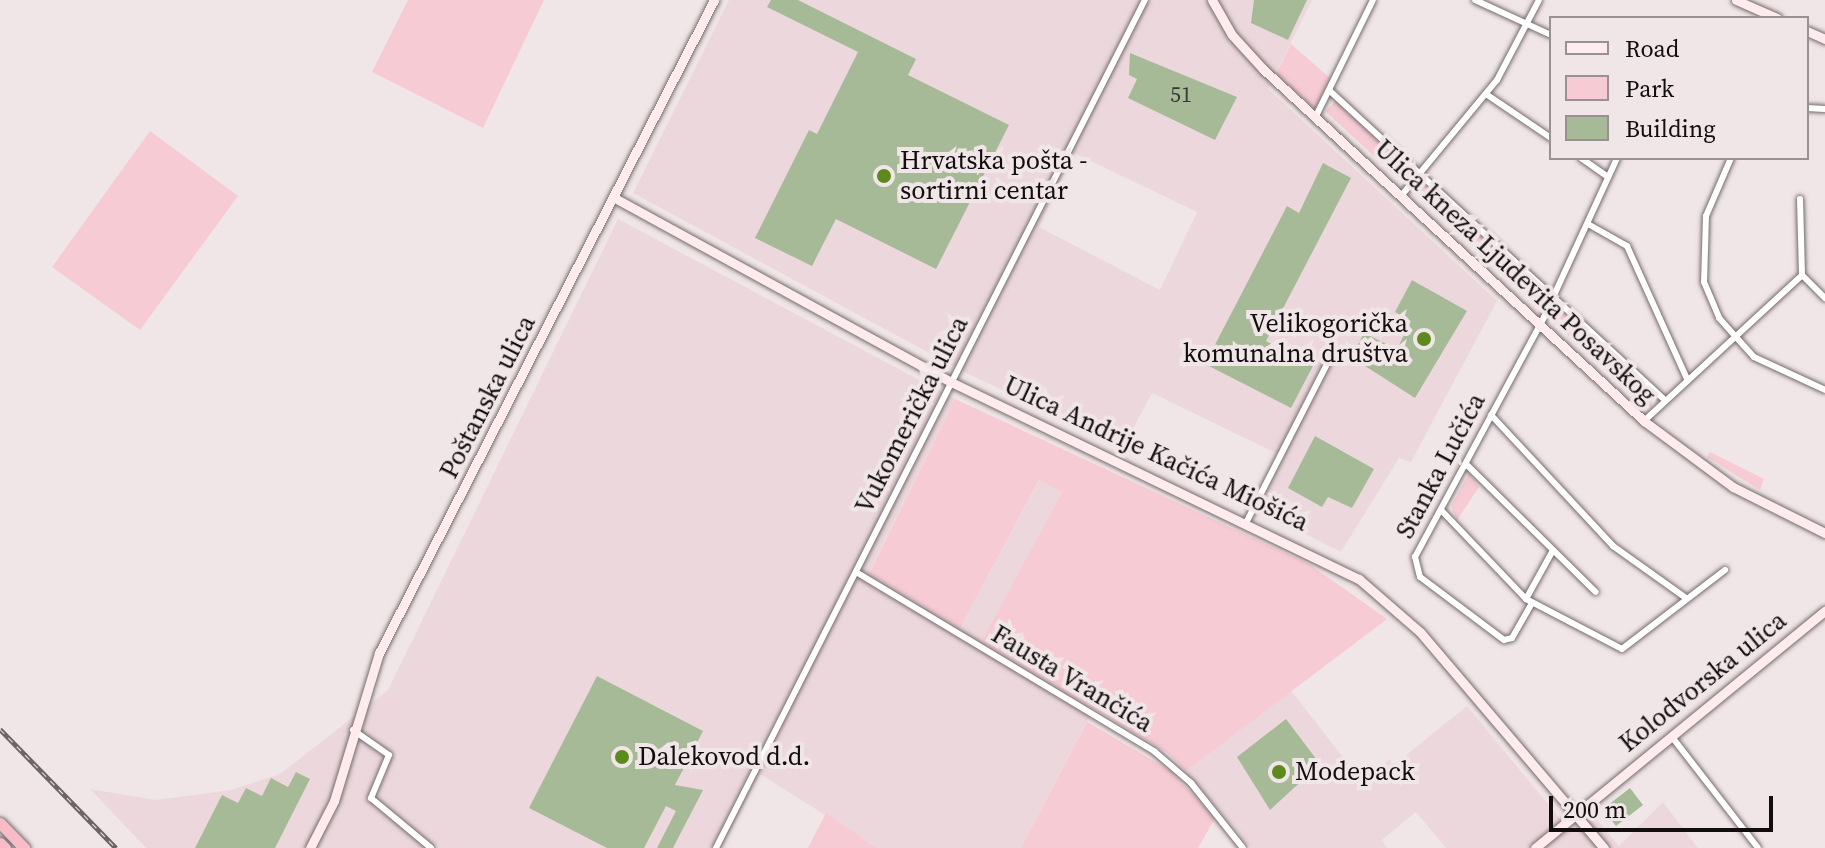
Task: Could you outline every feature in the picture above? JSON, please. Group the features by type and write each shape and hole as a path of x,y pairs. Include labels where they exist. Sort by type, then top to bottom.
{"highway":[{"path":"0,823 24,848"},
{"path":"0,843 5,848"}],"main road":[{"name":"Poštanska ulica","path":"310,848 325,823 379,653 714,0"},
{"name":"Ulica kneza Ljudevita Posavskog","path":"1212,0 1241,47 1644,421 1733,487 1825,533"},
{"path":"1736,0 1772,16"},
{"name":"Ulica Andrije Kačića Miošića","path":"613,197 951,382 1328,560 1399,612 1577,813 1604,848"},
{"name":"Kolodvorska ulica","path":"1535,848 1825,611"}],"street":[{"name":"Vukomerička ulica","path":"716,848 1145,0"},
{"path":"1315,118 1373,0"},
{"path":"1475,0 1549,34"},
{"path":"1401,196 1486,94 1539,0"},
{"path":"1330,91 1555,292 1663,398"},
{"path":"1486,94 1549,137"},
{"path":"1584,160 1608,177"},
{"name":"Stanka Lučića","path":"1529,601 1507,640 1420,577 1415,557 1539,324 1616,160"},
{"path":"1730,160 1711,198 1703,237 1704,282 1733,336 1754,357 1825,390"},
{"path":"1800,199 1802,275 1825,298"},
{"path":"1588,224 1627,246 1687,379"},
{"path":"1644,421 1663,398 1802,275"},
{"path":"1247,521 1330,358"},
{"path":"1491,415 1613,546 1686,598"},
{"path":"1466,464 1596,592"},
{"path":"1442,511 1529,601 1618,648 1630,648 1686,598 1725,570"},
{"path":"1529,601 1552,552"},
{"name":"Fausta Vrančića","path":"856,572 1155,752 1191,783 1243,848"},
{"path":"353,730 389,755 371,798 431,848"},
{"path":"1672,737 1758,848"}],"shaded area":[{"path":"729,0 1312,0 1268,89 1497,301 1411,462 1399,458 1341,552 1258,510 1284,457 1152,393 1124,446 968,374 633,193","holes":["1074,153 1197,212 1160,290 1039,227"]},
{"path":"618,219 955,399 869,573 960,628 1040,479 1062,492 983,641 1094,708 1021,848 877,848 760,774 721,848 146,848 90,789 156,800 231,790 280,774 388,690"},
{"path":"1290,689 1362,782 1391,758 1395,764 1467,706 1571,832 1594,816 1619,846 1663,802 1698,848 1446,848 1416,812 1382,840 1387,848 1251,848 1186,771"}],"green space":[{"path":"408,0 544,0 483,128 372,72"},
{"path":"1291,44 1331,79 1315,109 1276,74"},
{"path":"1336,101 1410,168 1407,177 1398,178 1325,111"},
{"path":"150,131 238,196 140,330 52,267"},
{"path":"1423,186 1432,186 1549,296 1543,309 1418,197"},
{"path":"1556,303 1650,389 1652,408 1547,317"},
{"path":"955,399 1309,564 1387,619 1186,771 1166,752 982,641 1062,492 1039,480 960,628 869,574"},
{"path":"1710,452 1764,479 1760,490 1707,457"},
{"path":"1469,473 1479,487 1457,520 1451,506"},
{"path":"1087,722 1171,771 1215,818 1198,848 1021,848"},
{"path":"826,813 872,845 877,848 808,848"}],"building":[{"name":"Hrvatska pošta - sortirni centar","path":"771,0 798,0 916,59 908,75 1009,125 936,269 836,219 812,266 755,238 809,130 817,134 858,52 767,7"},
{"path":"1254,0 1307,0 1288,40 1251,23"},
{"path":"1130,53 1237,97 1215,140 1128,98 1137,79 1129,75"},
{"path":"1323,163 1351,178 1266,341 1313,366 1291,408 1205,364 1287,206 1299,213"},
{"name":"Velikogorička komunalna društva","path":"1412,280 1467,311 1415,398 1351,357 1364,333 1397,349 1411,321 1395,312"},
{"path":"1315,436 1374,469 1352,508 1328,497 1322,507 1288,488"},
{"name":"Dalekovod d.d.","path":"597,676 703,731 675,785 703,790 673,848 657,848 676,811 666,806 644,848 607,848 529,808"},
{"name":"Modepack","path":"1286,719 1320,764 1270,810 1237,757"},
{"path":"296,772 310,779 275,848 195,848 222,795 238,803 246,788 262,796 271,778 288,787"},
{"path":"1630,788 1643,805 1616,826 1603,809"}],"railway":[{"path":"0,729 116,848"}],"place":[{"name":"Hrvatska pošta - sortirni centar","path":"884,176"},
{"name":"Velikogorička komunalna društva","path":"1424,339"},
{"name":"Dalekovod d.d.","path":"622,757"},
{"name":"Modepack","path":"1279,772"}]}
